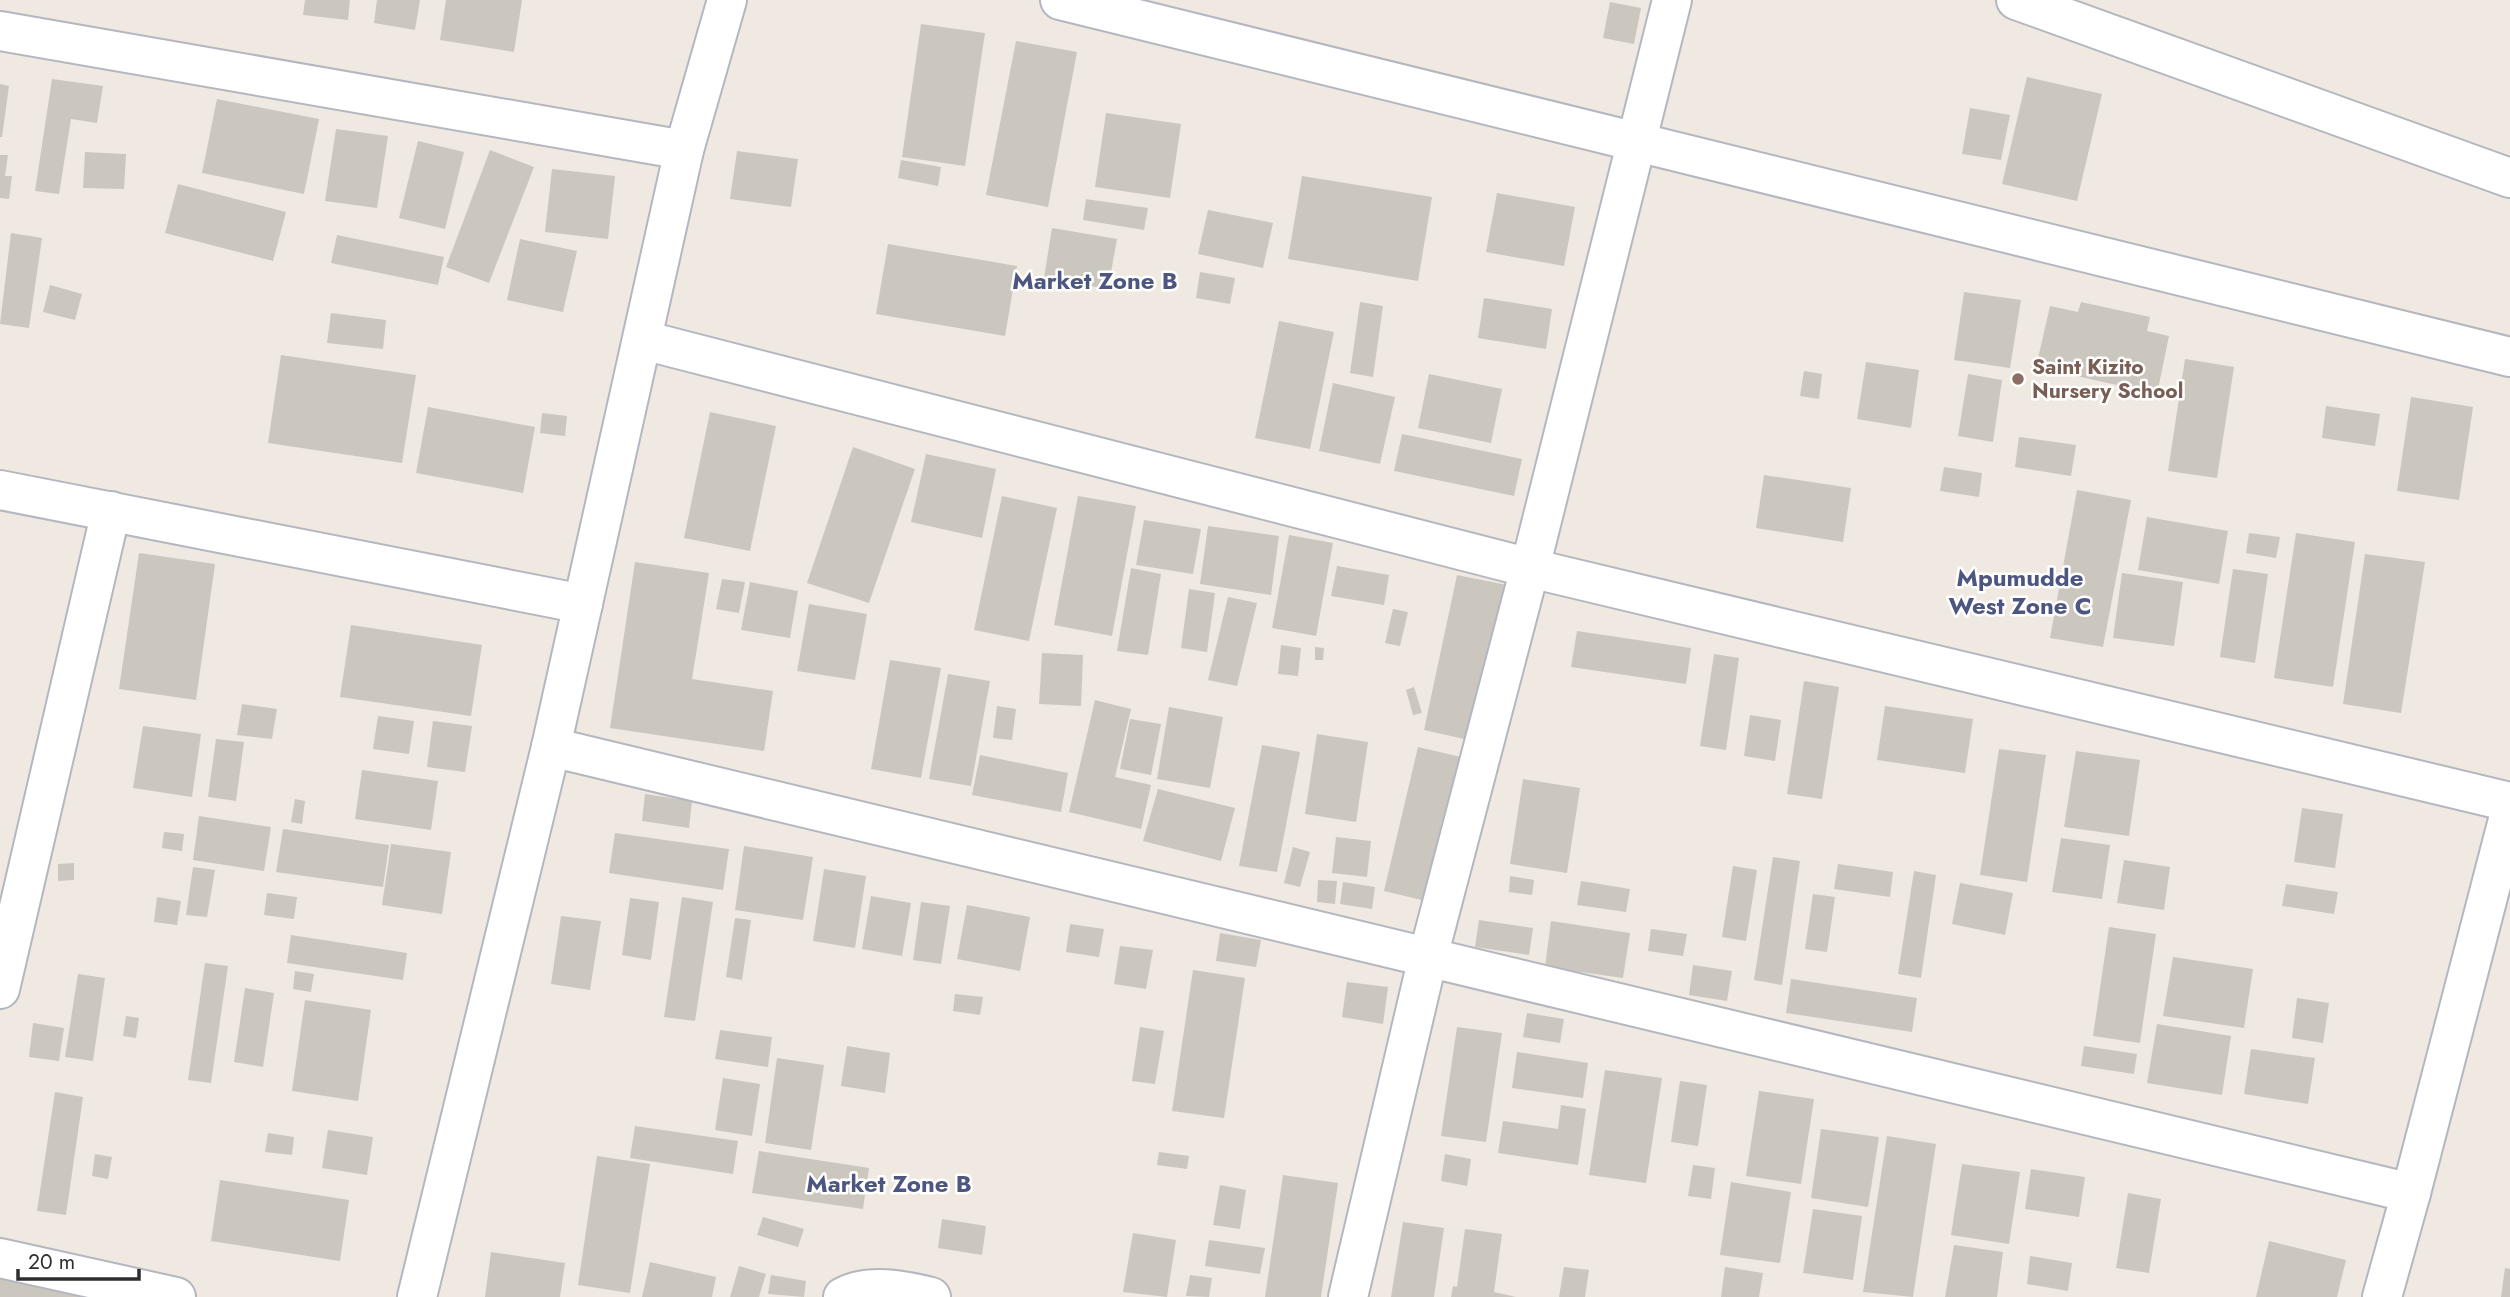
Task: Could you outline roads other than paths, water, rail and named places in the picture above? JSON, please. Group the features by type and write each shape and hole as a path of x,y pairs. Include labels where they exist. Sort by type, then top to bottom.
{"street":[{"path":"417,1297 551,747 684,150 727,0"},
{"path":"1060,0 1636,144 2510,357"},
{"path":"1348,1297 1428,957 1530,568 1672,0"},
{"path":"2016,0 2510,178"},
{"path":"0,31 684,150"},
{"path":"643,340 1530,568 2510,802"},
{"path":"0,490 583,604"},
{"path":"0,989 111,511"},
{"path":"551,747 2411,1193"},
{"path":"2382,1297 2510,812"},
{"path":"0,1258 176,1297"},
{"path":"843,1297 856,1289 908,1291 931,1297"}],"place":[{"name":"Saint Kizito Nursery School","path":"2018,379"}],"district":[{"name":"Market Zone B","path":"1095,281"},
{"name":"Mpumudde West Zone C","path":"2020,592"},
{"name":"Market Zone B","path":"889,1184"}]}
